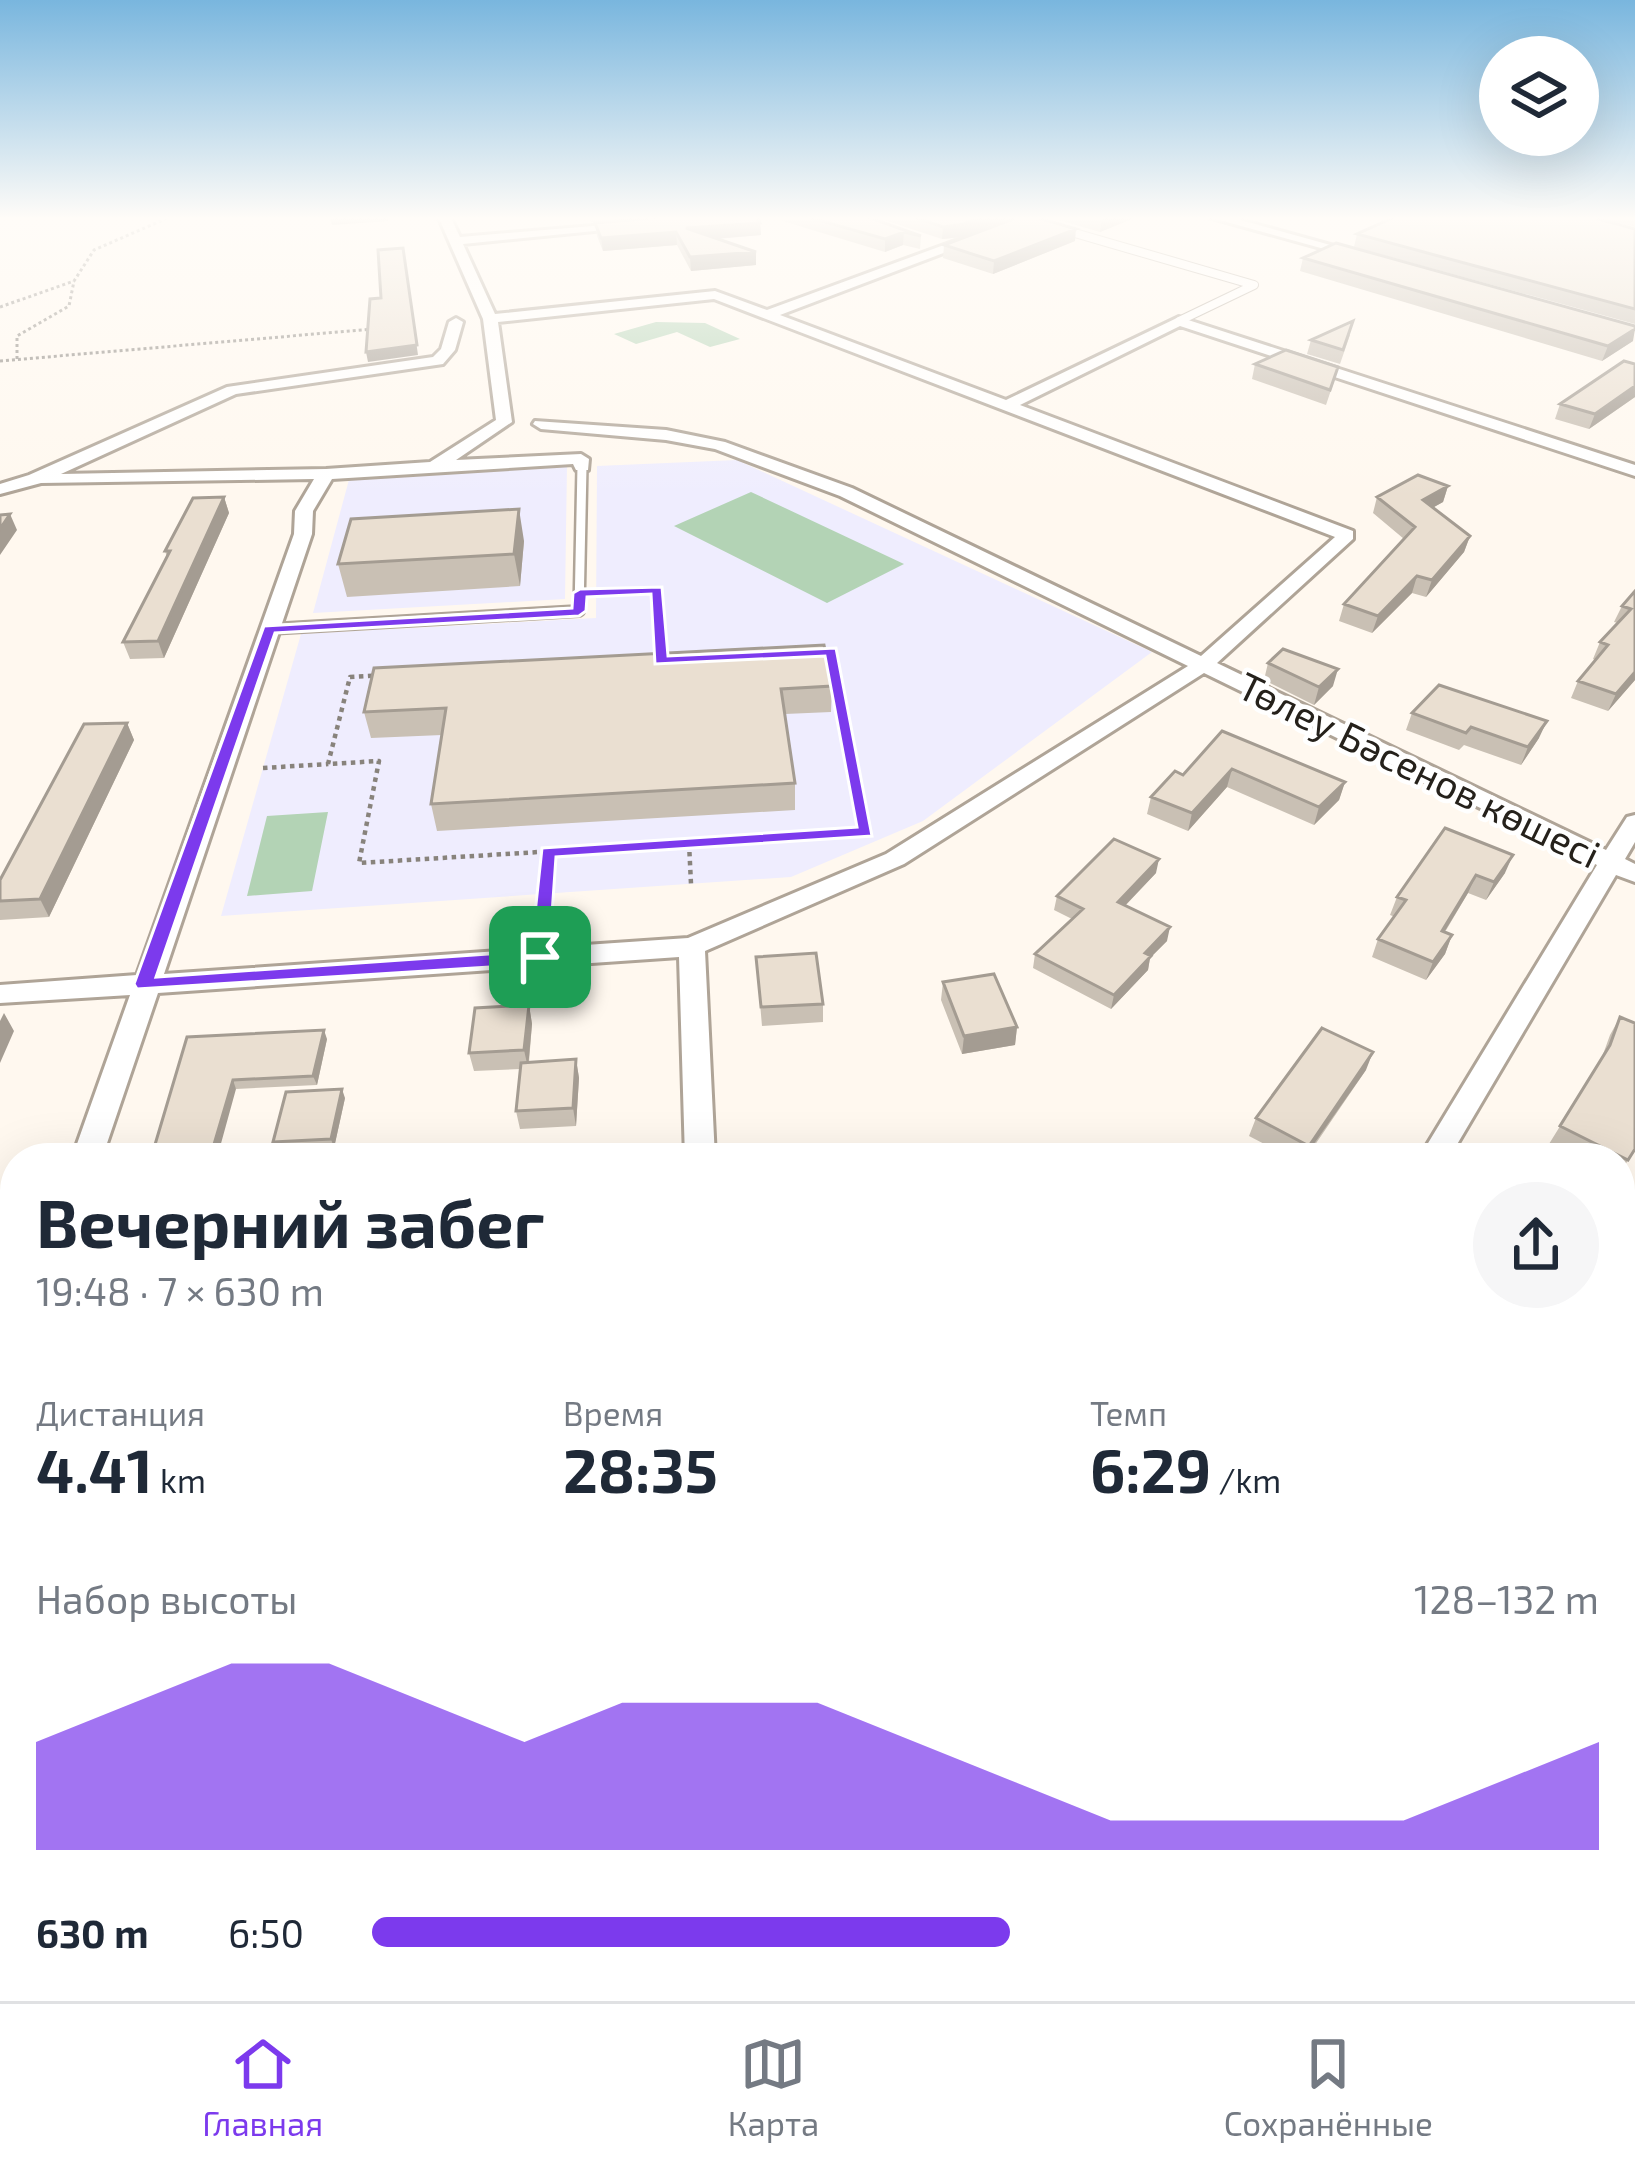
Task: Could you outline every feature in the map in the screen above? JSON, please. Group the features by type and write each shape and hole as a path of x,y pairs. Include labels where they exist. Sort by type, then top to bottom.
{"street":[{"path":"434,466 504,422 485,309"},
{"path":"490,320 586,309"},
{"path":"0,994 692,947 895,859 1203,665 1347,535 754,309"},
{"path":"766,314 779,309"},
{"path":"1007,406 1179,321 1635,470"},
{"path":"0,489 35,479 232,390 438,361 448,350 455,322"},
{"name":"Төлеу Бәсенов көшесі","path":"504,422 666,435 719,445 846,492 1622,869"},
{"path":"541,424 581,463"},
{"path":"35,479 581,463"},
{"path":"92,1143 303,534 304,512 326,474"},
{"path":"1444,1143 1622,869 1635,822"},
{"path":"692,947 699,1143"}],"lane":[{"path":"1179,321 1203,309"},
{"path":"269,629 579,611 581,463"}],"path":[{"path":"17,359 17,336 64,309"},
{"path":"0,361 386,328"},
{"path":"580,593 657,590 661,661"},
{"path":"263,768 380,761 358,863 866,832 831,652 350,676 328,764"},
{"path":"689,843 691,884"},
{"path":"540,957 548,852"}],"shaded area":[{"path":"737,460 1152,652 923,821 791,877 221,916 301,634 596,618 597,466"},
{"path":"567,465 565,599 313,613 350,476"}],"green space":[{"path":"656,322 705,323 740,339 710,347 677,332 636,344 614,334"},
{"path":"751,492 904,564 827,603 674,526"},
{"path":"328,812 312,891 247,896 267,816"}],"building":[{"path":"369,309 412,309 417,345 366,352"},
{"path":"1481,309 1575,309 1635,326 1608,346"},
{"path":"1353,321 1343,350 1311,340"},
{"path":"1286,350 1338,367 1330,390 1255,364"},
{"path":"1624,361 1635,364 1635,386 1595,414 1560,404"},
{"path":"1418,475 1448,486 1423,500 1470,536 1432,580 1417,576 1378,616 1344,604 1415,527 1377,497"},
{"path":"224,497 158,641 123,642 193,498"},
{"path":"519,509 514,554 338,564 351,519"},
{"path":"1635,591 1635,672 1616,694 1578,681 1608,645 1600,642 1631,609 1622,606"},
{"path":"824,645 832,686 781,689 795,783 431,804 446,708 364,712 374,668"},
{"path":"1283,649 1338,669 1319,687 1268,663"},
{"path":"1439,685 1547,721 1528,747 1471,727 1466,733 1412,713"},
{"path":"127,723 40,899 0,901 0,880 84,724"},
{"path":"1222,731 1345,782 1319,807 1232,769 1192,813 1151,797 1175,771 1183,775"},
{"path":"1445,828 1513,855 1494,882 1476,875 1442,931 1452,935 1433,962 1378,939 1406,900 1397,897"},
{"path":"1114,839 1159,859 1118,902 1170,927 1145,953 1151,956 1114,995 1035,954 1083,909 1057,896"},
{"path":"816,953 823,1004 761,1007 756,957"},
{"path":"994,974 1017,1027 964,1036 943,982"},
{"path":"529,1005 524,1050 469,1053 475,1008"},
{"path":"1620,1017 1635,1023 1635,1143 1594,1143 1560,1126 1610,1045"},
{"path":"1322,1028 1373,1052 1311,1143 1256,1118"},
{"path":"324,1030 313,1076 233,1080 214,1143 155,1143 187,1037"},
{"path":"576,1059 573,1108 516,1111 521,1063"},
{"path":"342,1089 331,1139 273,1142 286,1092"}],"route":[{"path":"657,590 661,661 831,652 866,832 548,852 540,957 144,984 269,629 579,611 580,593 657,590"}]}
